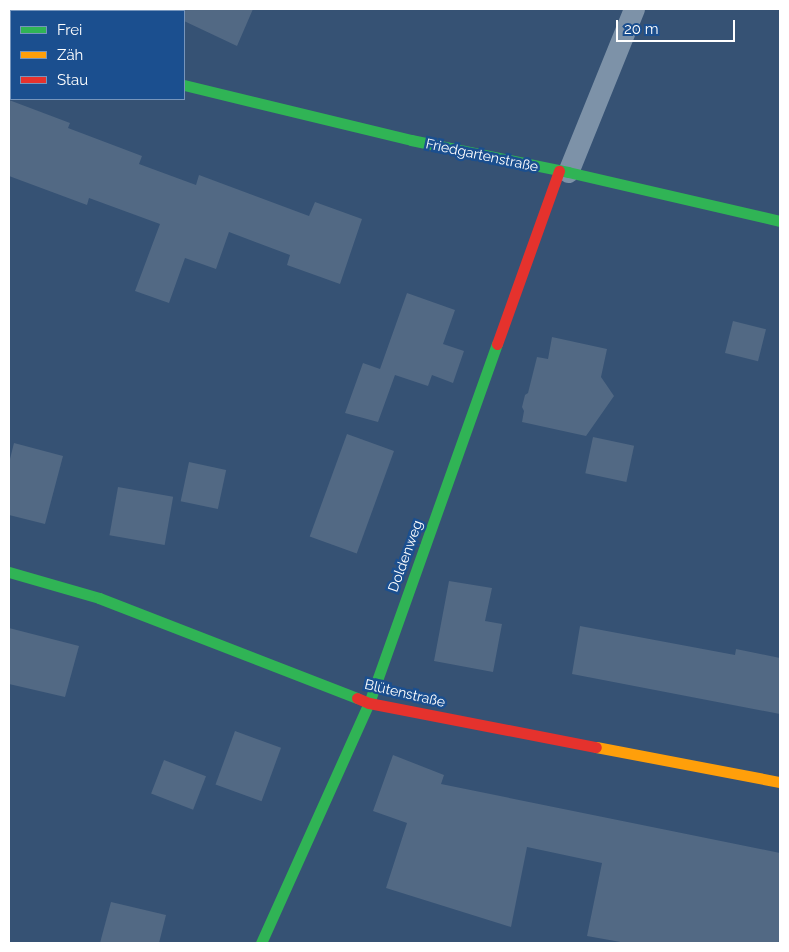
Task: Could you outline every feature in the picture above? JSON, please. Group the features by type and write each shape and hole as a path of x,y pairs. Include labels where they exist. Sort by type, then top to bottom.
{"street":[{"name":"Friedgartenstraße","path":"185,85 411,140 563,171 780,221"},
{"name":"Doldenweg","path":"261,943 369,703 563,171"},
{"name":"Blütenstraße","path":"9,572 99,598 369,703 780,782"}],"lane":[{"path":"563,171 634,9"}],"building":[{"path":"156,9 253,9 237,46 185,21 185,10"},
{"path":"9,100 70,123 68,128 142,156 139,164 196,185 199,175 309,216 315,202 362,219 340,284 287,265 290,255 229,232 216,269 185,258 169,303 135,291 160,224 89,198 87,205 9,176"},
{"path":"407,293 455,310 443,344 464,351 453,383 432,375 428,386 395,375 378,422 345,413 363,363 380,369"},
{"path":"733,321 766,329 758,361 725,353"},
{"path":"552,337 607,349 601,377 614,396 586,436 522,422 524,411 522,407 525,395 528,393 537,357 548,359"},
{"path":"347,434 394,451 357,554 310,536"},
{"path":"593,437 634,446 626,482 585,473"},
{"path":"14,443 63,456 45,524 9,515 9,463"},
{"path":"189,462 226,470 218,509 181,501"},
{"path":"118,487 173,497 165,545 109,535"},
{"path":"449,581 492,588 485,621 502,624 493,672 434,661"},
{"path":"580,626 735,655 736,649 780,658 780,714 572,674"},
{"path":"9,628 79,646 65,697 9,684"},
{"path":"235,731 281,748 262,801 216,785"},
{"path":"393,755 444,775 441,784 780,853 780,943 626,943 587,936 602,863 527,847 511,927 386,888 407,823 373,811"},
{"path":"164,760 206,776 193,810 151,794"},
{"path":"111,902 166,915 159,943 100,943"}],"traffic: fast":[{"path":"185,85 411,140 568,172 780,221"},
{"path":"261,943 369,703 497,344"},
{"path":"9,572 99,598 357,698"}],"traffic: slow":[{"path":"596,747 780,782"}],"traffic: jam":[{"path":"497,344 559,171"},
{"path":"357,698 369,703 596,747"}]}
